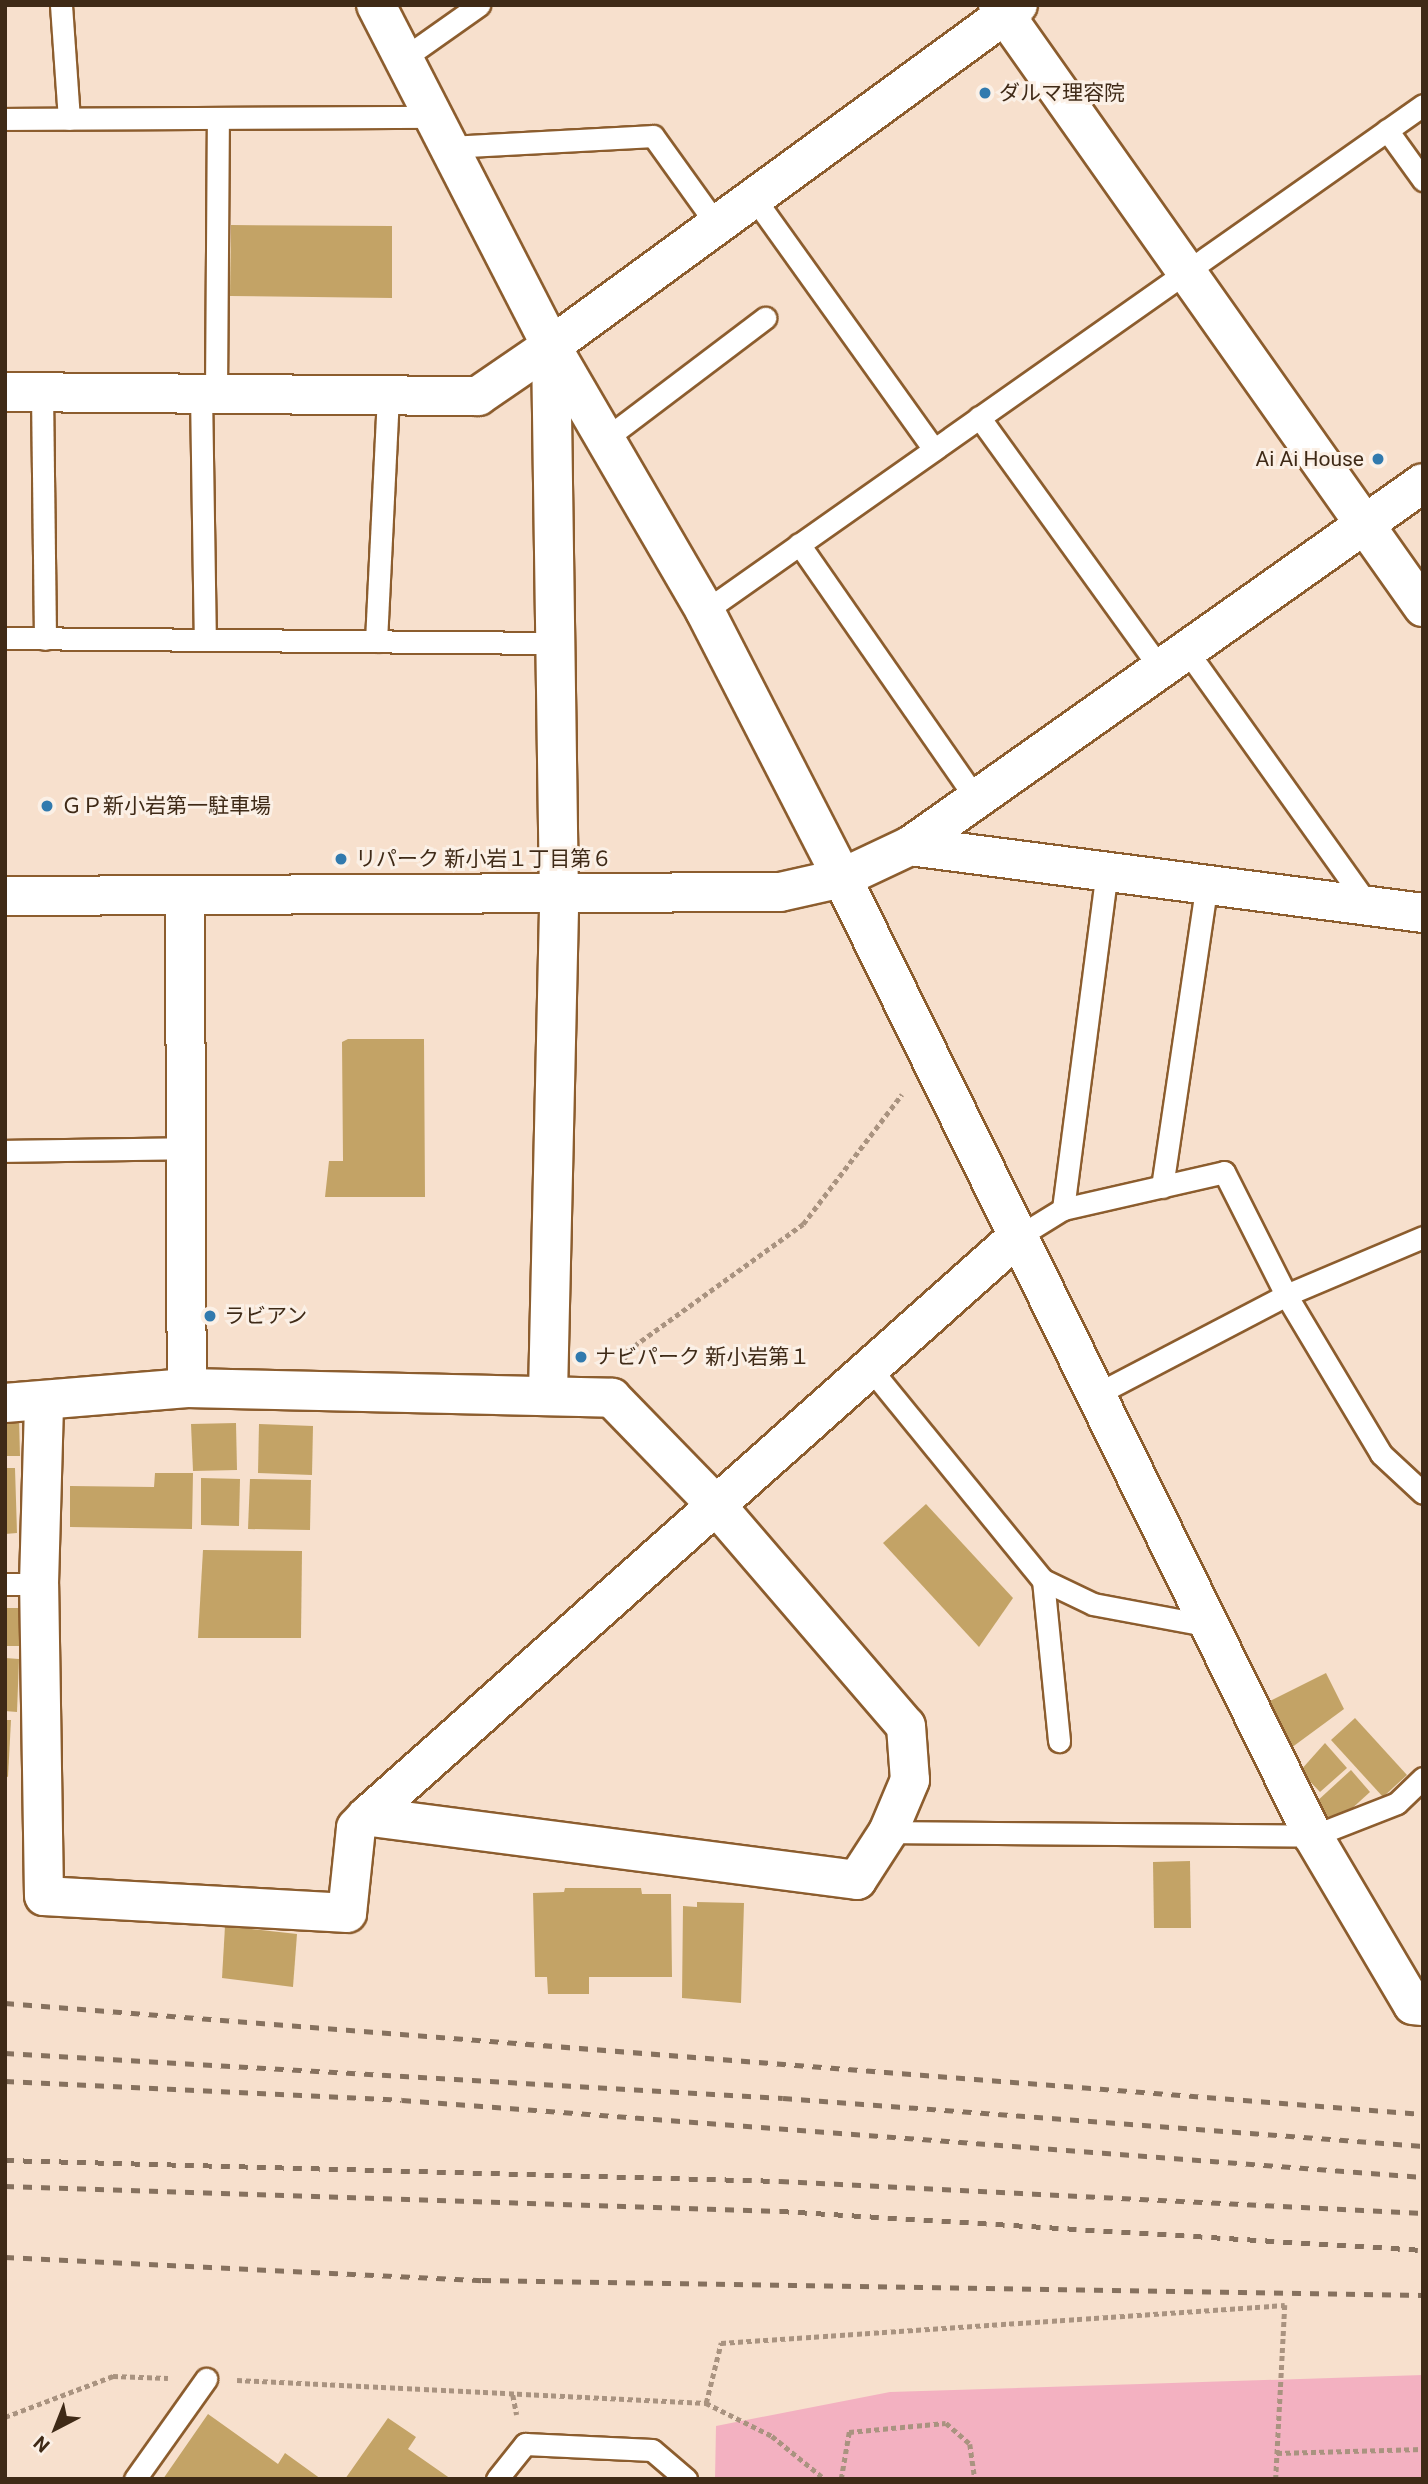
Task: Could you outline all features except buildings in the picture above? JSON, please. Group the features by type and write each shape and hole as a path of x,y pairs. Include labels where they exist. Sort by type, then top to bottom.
{"street":[{"path":"376,5 551,346 705,611 842,878 1016,1238 1097,1394 1313,1836 1420,2002"},
{"path":"24,392 478,396 754,198 1007,8 1186,271 1423,607"},
{"path":"548,1394 559,897 551,346"},
{"path":"5,896 559,897 780,892 842,878 910,846 1423,483"},
{"path":"910,846 1423,912"},
{"path":"185,896 190,1148 187,1388"},
{"path":"44,1403 22,1584 44,1896 347,1913 356,1828 367,1816 714,1503 1016,1238"},
{"path":"5,1403 44,1403 187,1388 548,1394 612,1398 714,1503 906,1726 910,1780 888,1832 857,1880 367,1816"}],"lane":[{"path":"61,5 69,119"},
{"path":"404,58 479,5"},
{"path":"705,611 1423,105"},
{"path":"205,640 209,393 218,118"},
{"path":"5,119 218,118 442,132 653,136 717,225"},
{"path":"1387,130 1423,180"},
{"path":"754,198 934,449"},
{"path":"605,439 765,318"},
{"path":"24,392 45,639"},
{"path":"376,641 388,395"},
{"path":"979,417 1368,905"},
{"path":"799,544 976,799"},
{"path":"5,638 555,643"},
{"path":"1063,1209 1107,871"},
{"path":"1162,1186 1207,884"},
{"path":"5,1151 190,1148"},
{"path":"1016,1238 1063,1209 1224,1172 1286,1295 1381,1454 1423,1493"},
{"path":"1097,1394 1286,1295 1423,1237"},
{"path":"869,1367 1043,1580 1093,1604 1211,1626"},
{"path":"1043,1580 1059,1741"},
{"path":"888,1832 1313,1836 1397,1803 1423,1778"},
{"path":"135,2479 206,2379"},
{"path":"497,2479 524,2444 652,2451 686,2479"}],"path":[{"path":"612,1398 626,1351 803,1224 929,1058"},
{"path":"706,2403 721,2343 1285,2305 1276,2479"},
{"path":"5,2417 113,2376 706,2403 772,2436 825,2479"},
{"path":"841,2479 849,2432 946,2423 970,2444 975,2479"},
{"path":"1278,2453 1423,2449"}],"shaded area":[{"path":"1423,2375 1423,2479 715,2479 716,2426 890,2392"}],"railway":[{"path":"5,2003 1423,2114"},
{"path":"5,2053 783,2098 1423,2146"},
{"path":"5,2081 402,2100 1423,2177"},
{"path":"5,2160 780,2181 1423,2213"},
{"path":"5,2186 780,2211 1423,2250"},
{"path":"5,2257 482,2280 1423,2295"}],"place":[{"name":"ダルマ理容院","path":"985,93"},
{"name":"Ai Ai House","path":"1378,459"},
{"name":"ＧＰ新小岩第一駐車場","path":"47,806"},
{"name":"リパーク 新小岩１丁目第６","path":"341,859"},
{"name":"ラビアン","path":"210,1316"},
{"name":"ナビパーク 新小岩第１","path":"581,1357"}]}
